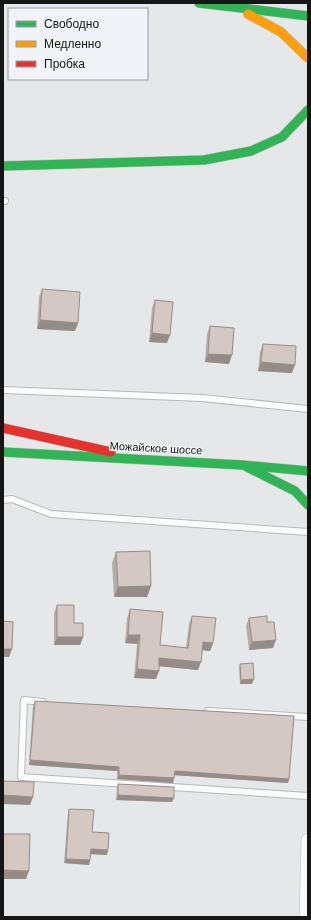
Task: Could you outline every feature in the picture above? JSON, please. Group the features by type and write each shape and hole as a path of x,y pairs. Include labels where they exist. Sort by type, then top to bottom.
{"main road":[{"path":"199,3 308,16"},
{"path":"231,6 266,21 292,39 308,58"},
{"path":"3,166 204,160 251,151 282,137 308,110"},
{"path":"3,428 147,460"},
{"name":"Можайское шоссе","path":"3,452 242,465 308,471"},
{"path":"3,456 16,452"},
{"path":"242,465 295,491 308,505"}],"street":[{"path":"306,917 308,840"}],"lane":[{"path":"3,390 202,398 308,410"},
{"path":"3,500 12,499 51,514 308,532"},
{"path":"47,702 24,700 21,777 308,796"},
{"path":"197,710 308,717"}],"building":[{"path":"42,289 80,292 78,323 40,320"},
{"path":"155,300 173,302 170,335 152,333"},
{"path":"210,326 234,328 232,355 208,354"},
{"path":"263,344 296,346 295,365 261,362"},
{"path":"150,551 151,586 118,587 116,552"},
{"path":"57,605 74,605 74,623 83,623 83,637 57,637"},
{"path":"130,609 163,612 160,645 188,648 192,616 216,618 213,643 203,642 201,662 159,658 159,671 137,669 140,635 128,635"},
{"path":"267,616 267,622 274,622 276,640 252,642 249,618"},
{"path":"3,621 13,622 12,649 3,649"},
{"path":"253,663 254,679 241,680 240,664"},
{"path":"35,701 294,716 289,779 175,771 174,778 119,775 119,767 30,760"},
{"path":"3,781 34,782 33,797 3,795"},
{"path":"118,784 174,787 174,798 118,795"},
{"path":"69,809 94,810 92,832 109,833 108,850 91,849 90,860 66,859"},
{"path":"3,834 30,834 29,871 3,870"}],"traffic: fast":[{"path":"199,3 308,16"},
{"path":"3,166 204,160 251,151 282,137 308,110"},
{"path":"3,452 242,465 308,471"},
{"path":"245,466 295,491 308,505"}],"traffic: slow":[{"path":"248,14 281,32 308,58"}],"traffic: jam":[{"path":"3,428 111,452"}]}
